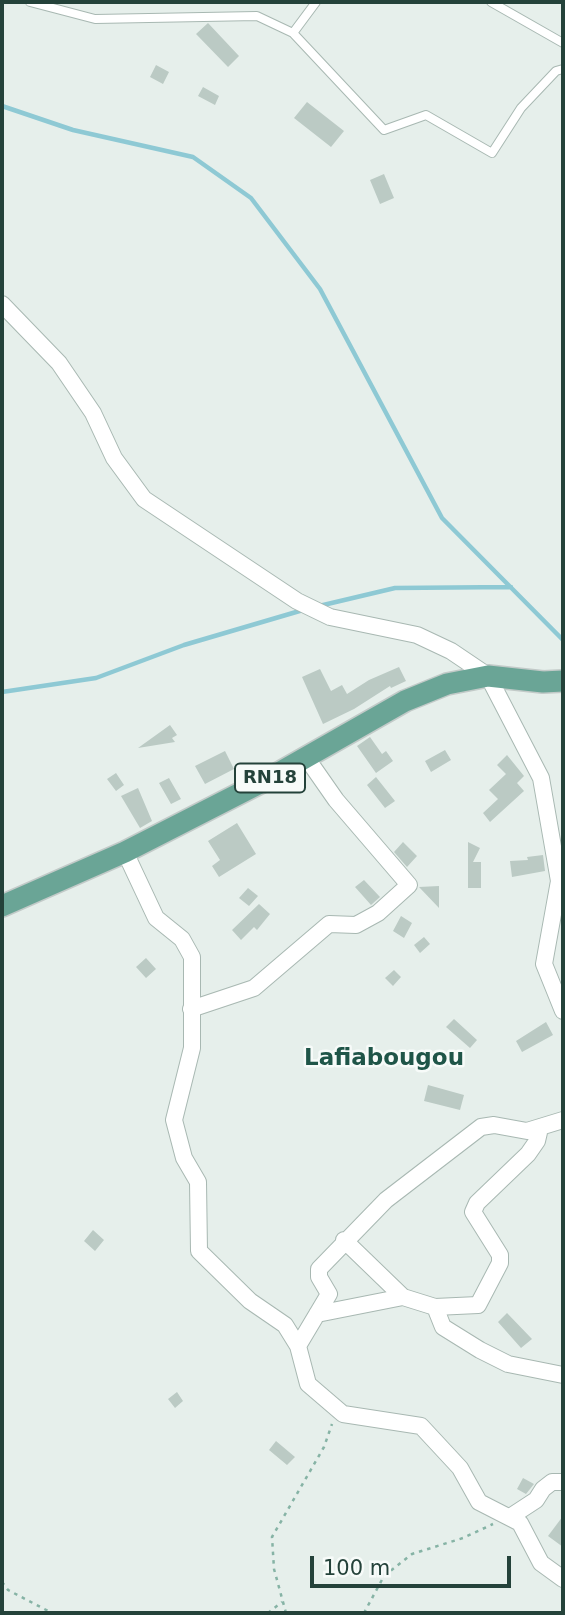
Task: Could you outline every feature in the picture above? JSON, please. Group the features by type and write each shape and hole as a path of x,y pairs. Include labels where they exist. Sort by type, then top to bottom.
{"main road":[{"name":"RN18","path":"2,906 125,852 306,757 405,701 447,684 488,676 543,682 563,681"}],"street":[{"path":"2,304 59,363 93,413 114,458 144,499 297,601 330,617 417,635 451,651 488,676 541,778 559,881 544,964 563,1011"},
{"path":"191,1009 254,988 329,924 356,925 378,913 409,885 336,800 306,757"},
{"path":"125,852 156,918 182,939 192,957 192,1048 174,1120 184,1158 198,1182 199,1251 250,1301 285,1325 298,1346 308,1384 341,1412 421,1426 460,1468 480,1502 520,1523 541,1563 563,1579"},
{"path":"298,1346 329,1294 319,1277 319,1269 344,1240 386,1200 481,1128 494,1125 527,1131 563,1121"},
{"path":"344,1240 403,1297 435,1307 478,1305 500,1263 500,1255 473,1212 477,1203 528,1154 537,1141 540,1128"},
{"path":"317,1314 403,1297"},
{"path":"435,1307 443,1327 480,1350 508,1364 563,1375"},
{"path":"510,1517 536,1500 552,1482 563,1482"}],"lane":[{"path":"30,2 94,19 257,16 293,33 384,130 426,115 492,153 521,108 556,71 563,69"},
{"path":"293,33 316,2"},
{"path":"491,2 563,43"}],"path":[{"path":"286,1613 274,1569 272,1537 324,1447 332,1423 341,1412"},
{"path":"364,1613 384,1576 412,1553 463,1538 510,1517"},
{"path":"2,1582 8,1590 52,1613"},
{"path":"268,1613 282,1601"}],"building":[{"path":"208,23 239,56 228,67 196,34"},
{"path":"156,65 169,72 163,84 150,77"},
{"path":"203,87 219,96 215,105 198,96"},
{"path":"307,102 344,131 331,147 294,118"},
{"path":"384,174 394,198 380,204 370,180"},
{"path":"399,667 406,681 391,688 390,686 354,709 323,724 302,677 320,669 331,691 342,685 347,694 369,680"},
{"path":"170,725 177,735 172,738 175,742 138,748"},
{"path":"370,737 382,754 386,751 393,761 376,773 357,746"},
{"path":"445,750 451,760 431,772 425,761"},
{"path":"225,751 234,769 205,784 195,766"},
{"path":"507,755 524,776 517,783 524,791 490,822 483,813 498,799 489,790 506,774 497,765"},
{"path":"116,773 124,785 116,791 107,779"},
{"path":"376,777 395,801 385,808 367,785"},
{"path":"169,778 181,799 171,804 159,783"},
{"path":"138,788 152,821 140,828 121,796"},
{"path":"237,823 256,854 219,877 212,866 220,860 208,841"},
{"path":"403,842 417,856 407,867 394,852"},
{"path":"468,842 480,848 473,862 481,862 481,888 468,888"},
{"path":"543,855 545,871 512,877 510,861 528,860 527,857"},
{"path":"364,880 380,897 371,905 355,887"},
{"path":"439,886 439,908 419,887"},
{"path":"248,888 258,896 249,906 239,898"},
{"path":"259,904 270,914 257,930 254,927 241,940 232,930"},
{"path":"401,916 412,923 404,938 393,931"},
{"path":"424,937 430,944 420,953 414,945"},
{"path":"146,958 156,969 146,978 136,967"},
{"path":"394,970 401,977 393,986 385,978"},
{"path":"454,1019 477,1040 470,1048 446,1027"},
{"path":"546,1022 553,1035 522,1052 516,1041"},
{"path":"428,1085 464,1095 460,1110 424,1101"},
{"path":"93,1230 104,1240 95,1251 84,1241"},
{"path":"507,1313 532,1339 521,1348 498,1322"},
{"path":"177,1392 183,1401 175,1408 168,1399"},
{"path":"276,1441 295,1457 287,1465 269,1450"},
{"path":"523,1478 534,1484 526,1494 517,1489"},
{"path":"563,1516 563,1547 548,1536"}],"waterway":[{"path":"2,106 73,130 193,157 251,198 320,289 442,518 563,640"},
{"path":"319,606 395,588 511,587"},
{"path":"2,692 96,678 184,645 303,610"}],"district":[{"name":"Lafiabougou","path":"384,1059"}]}
